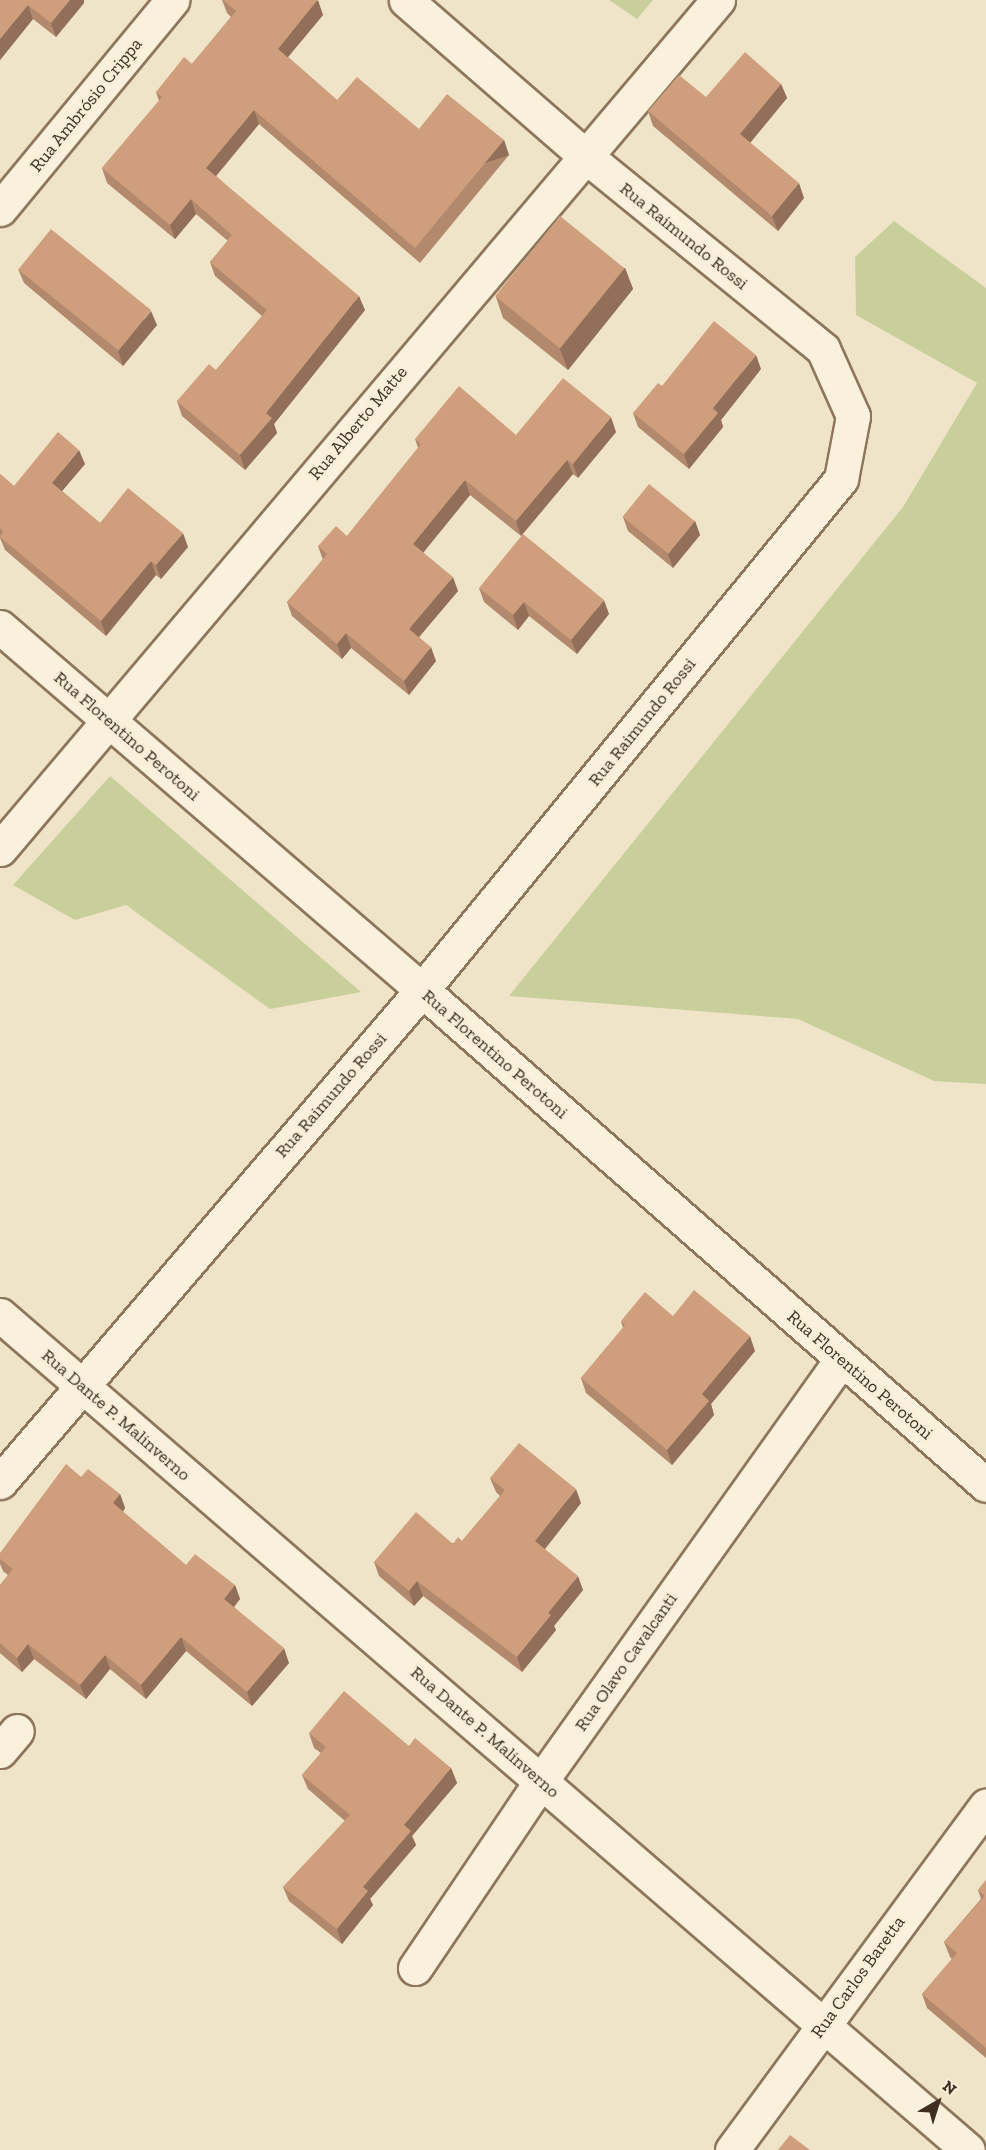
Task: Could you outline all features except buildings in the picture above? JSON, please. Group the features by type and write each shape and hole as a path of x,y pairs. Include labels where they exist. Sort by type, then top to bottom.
{"street":[{"name":"Rua Ambrósio Crippa","path":"0,209 172,0"},
{"name":"Rua Raimundo Rossi","path":"0,1482 80,1384 422,990 841,479 853,416 823,349 584,155 406,0"},
{"name":"Rua Alberto Matte","path":"0,849 584,155 718,0"},
{"name":"Rua Florentino Perotoni","path":"0,627 422,990 986,1485"},
{"name":"Rua Dante P. Malinverno","path":"0,1316 968,2150"},
{"name":"Rua Olavo Cavalcanti","path":"415,1968 541,1781 841,1360"},
{"name":"Rua Carlos Baretta","path":"732,2150 986,1805"}],"green space":[{"path":"609,0 653,0 637,19"},
{"path":"894,221 986,288 986,1084 934,1081 798,1019 509,996 903,507 977,383 856,315 855,257"},
{"path":"110,776 361,992 270,1009 126,905 75,920 13,885"}]}
